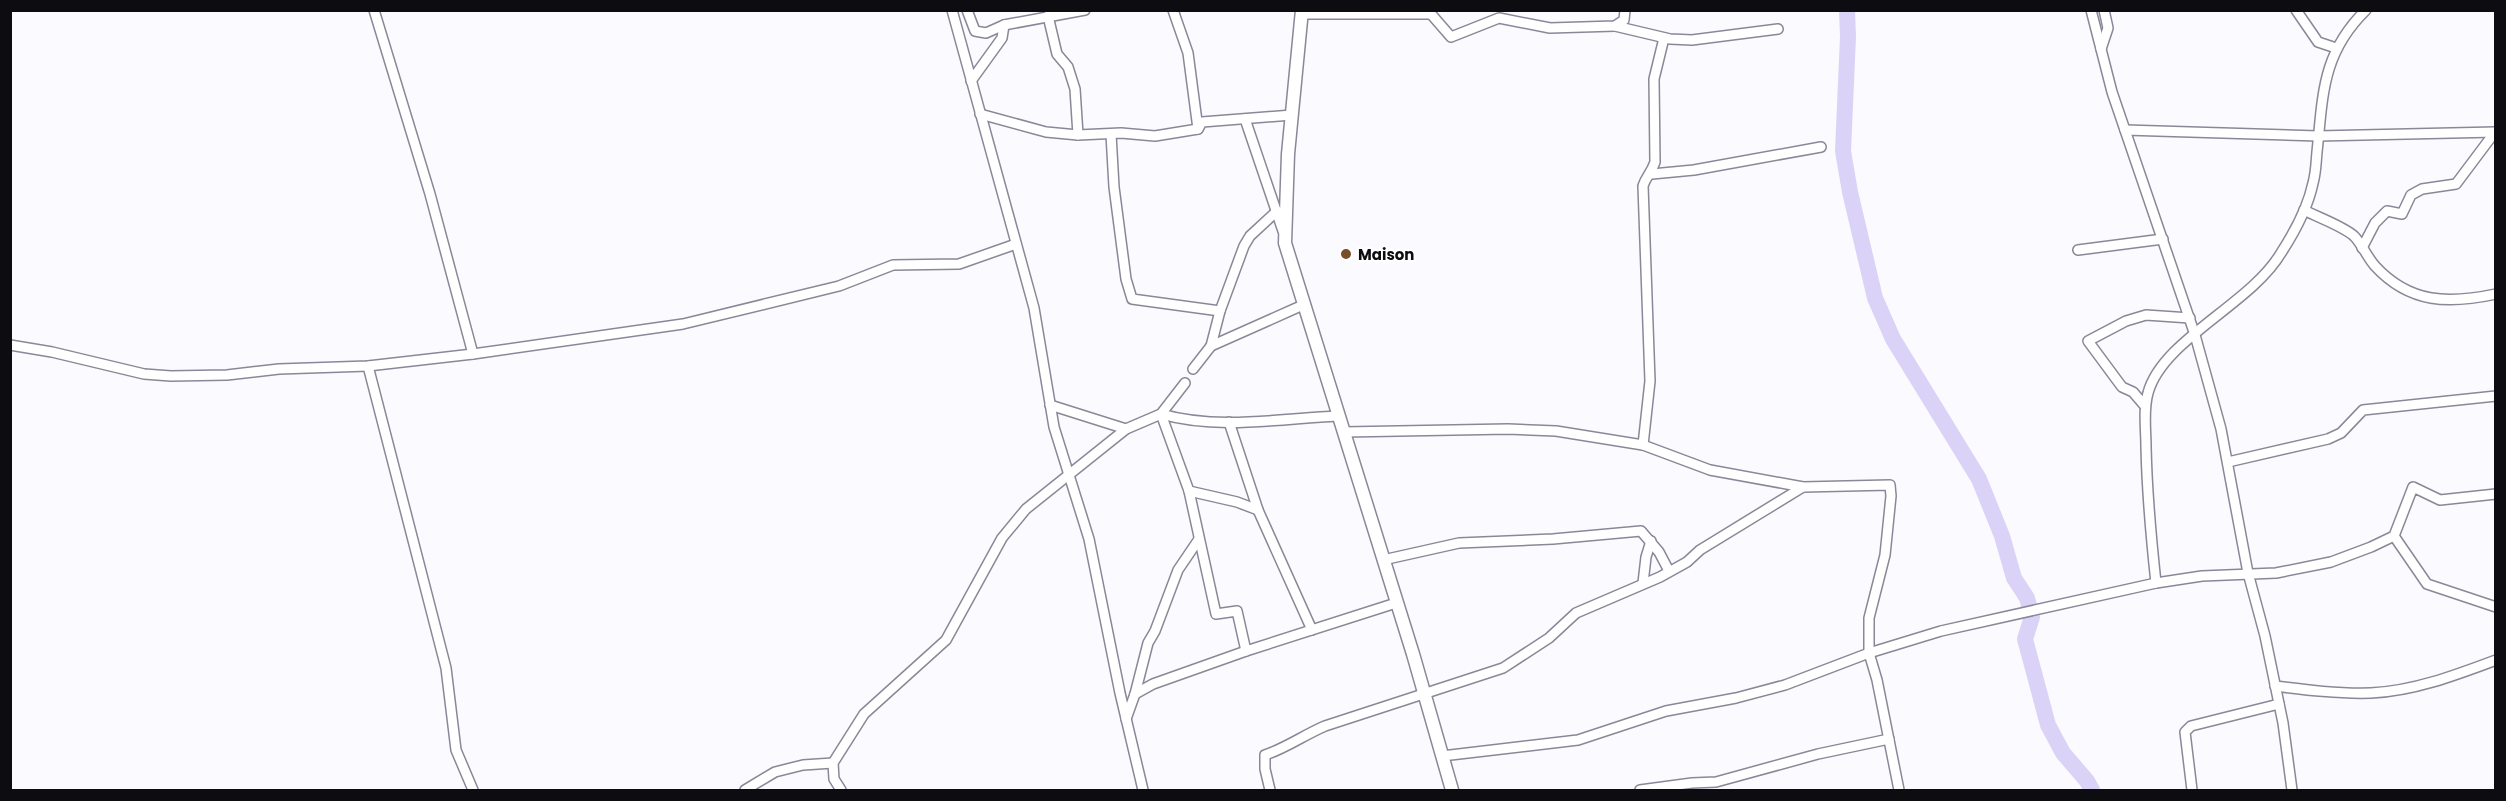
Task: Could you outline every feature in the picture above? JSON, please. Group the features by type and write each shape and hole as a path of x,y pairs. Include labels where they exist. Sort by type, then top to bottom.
{"street":[{"path":"374,10 430,194 473,354"},
{"path":"952,10 1034,308 1054,427 1089,538 1143,790"},
{"path":"967,10 975,31 987,33 1004,25 1051,14 1085,10"},
{"path":"1173,10 1188,53 1198,129"},
{"path":"1615,26 1624,20 1625,10"},
{"path":"2091,10 2100,50 2125,130 2196,335 2228,462 2248,573 2279,704 2292,790"},
{"path":"2100,50 2108,28 2104,10"},
{"path":"2296,10 2318,42 2336,48"},
{"path":"2156,583 2147,493 2145,406 2154,378 2169,357 2247,293 2269,272 2282,253 2304,210 2313,183 2327,70 2336,48 2349,27 2366,10"},
{"path":"1284,232 1302,12 1431,14 1451,37 1499,18 1550,28 1615,26 1664,38 1692,40 1778,28"},
{"path":"1051,14 1057,54 1068,67 1075,89 1078,135"},
{"path":"971,81 1002,38 1004,25"},
{"path":"1652,174 1655,162 1654,79 1664,38"},
{"path":"980,114 1046,132 1078,135 1155,136 1198,129"},
{"path":"1198,129 1202,122 1292,115"},
{"path":"1245,119 1284,232 1303,305 1344,432 1452,790"},
{"path":"2125,130 2319,136 2495,132"},
{"path":"2362,248 2375,223 2386,211 2402,213 2411,195 2422,189 2456,184 2495,132"},
{"path":"1111,134 1114,187 1126,279 1131,299 1220,311"},
{"path":"1642,446 1650,381 1642,186 1645,180 1652,174 1694,170 1821,147"},
{"path":"2304,210 2353,235 2373,264 2390,281 2418,296 2436,300 2470,299 2496,294"},
{"path":"1193,369 1211,346 1220,311 1244,246 1250,236 1277,212"},
{"path":"2078,250 2163,239"},
{"path":"10,345 52,352 144,374 171,376 227,375 279,369 368,366 473,354 683,324 838,286 892,265 959,264 1016,244"},
{"path":"1211,346 1303,305"},
{"path":"2145,406 2133,392 2122,387 2088,341 2126,321 2146,315 2190,318"},
{"path":"368,366 446,668 456,750 473,790"},
{"path":"841,790 834,779 833,763 864,714 946,640 1008,531 1026,509 1126,429 1161,414 1185,383"},
{"path":"2228,462 2328,439 2341,433 2363,410 2496,396"},
{"path":"1050,405 1126,429"},
{"path":"1161,414 1185,421 1229,422 1337,416"},
{"path":"1161,414 1189,491 1216,614 1237,610 1246,651"},
{"path":"1229,422 1258,510 1312,630"},
{"path":"1344,432 1544,431 1642,446 1710,470 1803,487 1890,485 1885,555 1869,618 1869,653 1877,680 1899,790"},
{"path":"1270,790 1265,769 1265,755 1283,749 1303,735 1325,726 1503,668 1549,638 1576,613 1687,562 1700,550 1803,487"},
{"path":"1442,756 1578,740 1666,711 1736,698 1785,685 1869,653 1941,631 2156,583 2248,573 2276,573 2331,562 2394,536 2413,487 2440,500 2496,494"},
{"path":"1189,491 1237,502 1258,510"},
{"path":"1383,560 1459,543 1553,539 1641,531 1651,541 1669,571"},
{"path":"2394,536 2427,584 2496,607"},
{"path":"1126,718 1135,694 1148,643 1155,631 1178,570 1199,539"},
{"path":"1643,583 1646,557 1651,541"},
{"path":"1135,694 1153,684 1246,651 1396,603"},
{"path":"2275,686 2315,692 2371,693 2401,689 2453,676 2496,660"},
{"path":"2192,790 2185,732 2191,726 2279,704"},
{"path":"1640,790 1692,783 1717,786 1818,754 1888,739"},
{"path":"745,790 775,772 803,765 833,763"}],"waterway":[{"path":"1847,10 1843,151 1850,192 1875,298 1893,339 1979,479 2002,536 2014,578 2027,598 2032,617 2025,639 2048,725 2063,753 2092,790"}],"place":[{"name":"Maison","path":"1346,254"}]}
